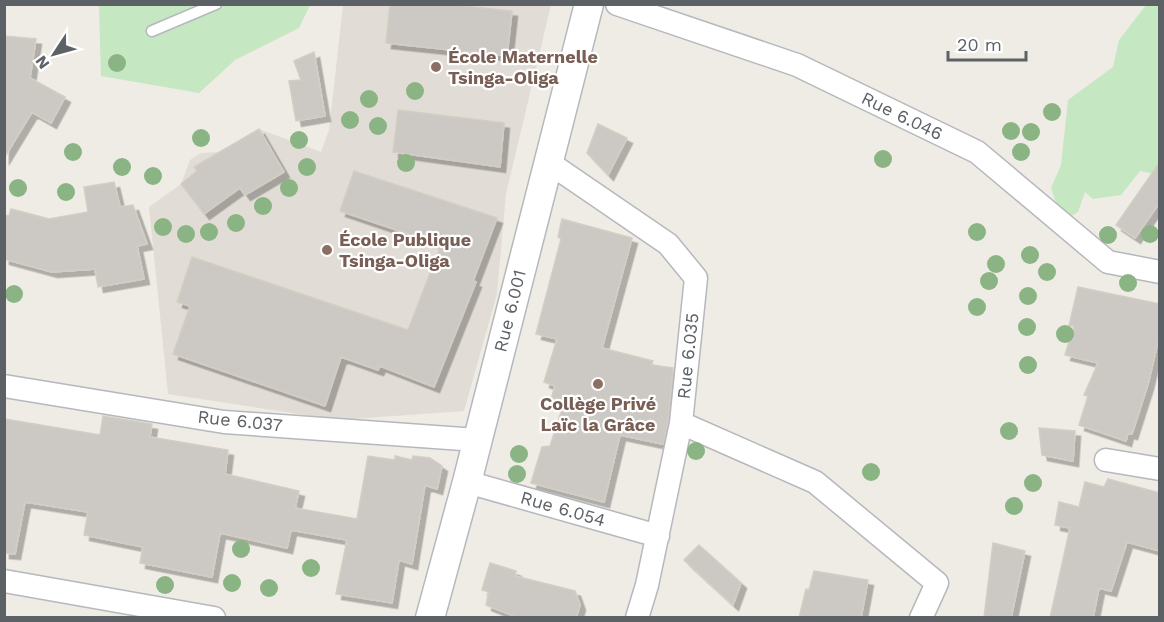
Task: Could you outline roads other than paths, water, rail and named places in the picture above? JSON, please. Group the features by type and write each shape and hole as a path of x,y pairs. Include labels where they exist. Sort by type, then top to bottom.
{"street":[{"name":"Rue 6.001","path":"430,618 589,4"},
{"name":"Rue 6.046","path":"617,4 797,65 977,152 1108,262 1160,272"},
{"name":"Rue 6.035","path":"548,162 668,244 696,278 681,423 647,585 637,618"},
{"name":"Rue 6.037","path":"4,386 224,422 477,440"},
{"path":"681,423 815,482 937,583 921,618"},
{"path":"1106,460 1160,469"},
{"name":"Rue 6.054","path":"467,482 658,536"},
{"path":"4,581 214,618"}],"lane":[{"path":"153,31 216,4"}],"place":[{"name":"École Maternelle Tsinga-Oliga","path":"436,67"},
{"name":"École Publique Tsinga-Oliga","path":"327,250"},
{"name":"Collège Privé Laïc la Grâce","path":"598,384"}]}
